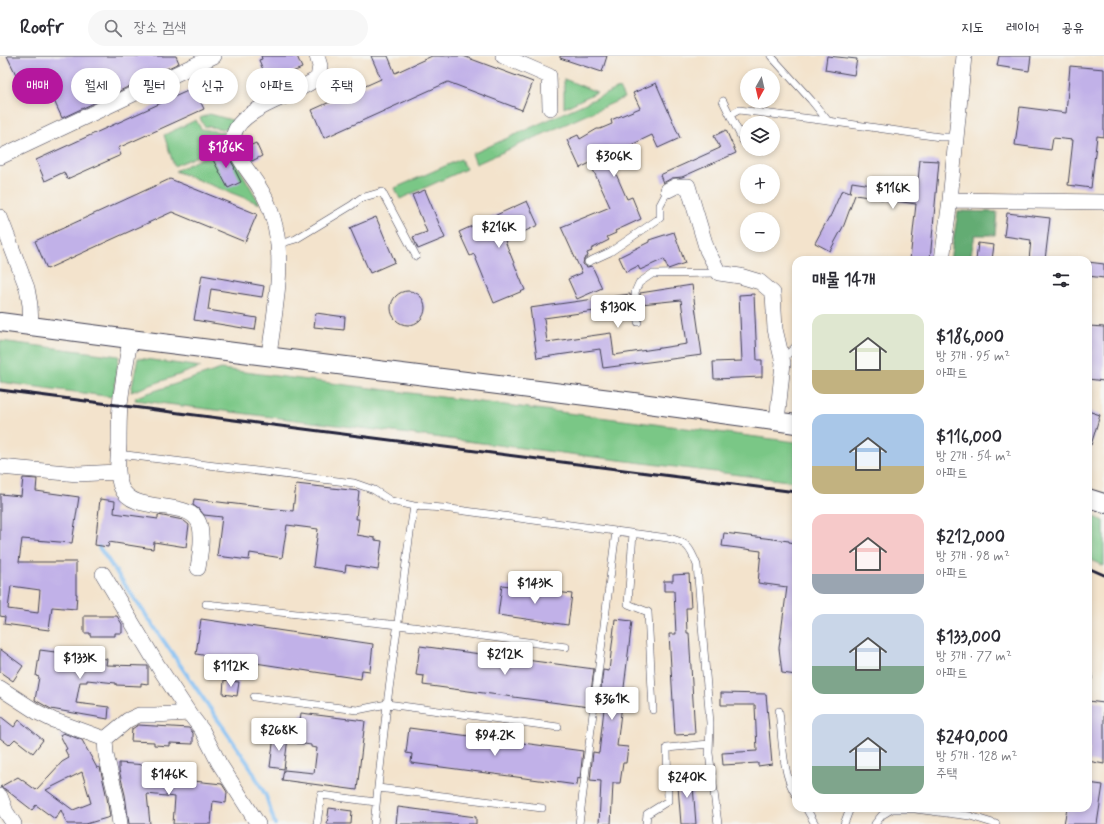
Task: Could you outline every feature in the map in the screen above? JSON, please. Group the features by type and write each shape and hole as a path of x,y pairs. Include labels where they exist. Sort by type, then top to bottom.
{"street":[{"path":"0,157 214,56"},
{"path":"269,356 277,284 278,244 273,217 260,188 236,151 233,143 234,133 238,126 248,116 318,78 320,66 316,56"},
{"path":"503,56 549,76 550,108"},
{"path":"943,256 950,200 964,56"},
{"path":"668,190 676,186 688,186 707,250 720,273 740,276 760,282 773,292 775,329 783,363 777,421"},
{"path":"950,200 1104,202"},
{"path":"0,217 27,288 30,305 30,326"},
{"path":"0,322 792,423"},
{"path":"130,339 120,405 117,472 121,487 127,496 147,505 177,508 195,516 200,524 202,540 198,568"},
{"path":"0,467 78,474 117,472"},
{"path":"1092,500 1104,504"},
{"path":"103,574 158,666 202,730 219,763 258,824"},
{"path":"0,688 37,712 53,720 105,739"},
{"path":"105,739 128,720 139,715 155,716 189,713"},
{"path":"105,739 106,755 116,796 120,824"},
{"path":"0,796 6,812 14,824"}],"lane":[{"path":"771,56 828,120"},
{"path":"723,101 740,137"},
{"path":"730,115 739,110 828,120 940,137 956,137"},
{"path":"588,262 610,252 660,218 660,205 668,190"},
{"path":"278,244 296,239 361,198 382,192 416,256"},
{"path":"638,322 636,292 639,283 652,274 720,273"},
{"path":"783,363 787,355 792,350"},
{"path":"118,454 354,482 374,490 391,501 414,506 443,508 633,533 681,541 693,554 697,565 710,723 709,753 718,824"},
{"path":"374,824 387,704 414,506"},
{"path":"578,824 616,531"},
{"path":"633,533 628,604 648,612 653,710"},
{"path":"206,604 398,625 566,647"},
{"path":"254,697 357,710 387,704 558,727"},
{"path":"779,711 786,769 792,789"},
{"path":"646,824 647,814 668,801 667,748 709,744"},
{"path":"378,788 542,808"},
{"path":"317,824 321,795 376,802"},
{"path":"808,812 815,824"},
{"path":"844,824 848,812"},
{"path":"875,824 882,815 887,812"},
{"path":"939,812 970,816 996,824"}],"green space":[{"path":"564,79 597,92 564,108"},
{"path":"619,88 624,98 476,164 472,154"},
{"path":"210,114 235,121 230,130 204,126 200,118"},
{"path":"196,120 201,129 228,133 227,143 174,166 164,135"},
{"path":"229,145 230,152 260,204 175,171"},
{"path":"461,159 466,169 400,199 395,188"},
{"path":"958,211 997,212 995,235 975,235 971,256 951,256"},
{"path":"0,341 119,356 113,397 0,382"},
{"path":"138,358 201,367 131,392"},
{"path":"221,369 792,441 792,482 135,400 136,397"},
{"path":"1092,516 1104,521 1104,566 1092,561"}],"building":[{"path":"7,56 176,56 179,63 168,68 129,68 129,87 121,90 121,68 71,68 71,104 92,104 62,118 56,104 63,104 63,68 13,68"},
{"path":"261,56 297,56 302,68 262,68 259,60 262,59"},
{"path":"371,56 388,56 395,73 432,56 463,56 533,82 522,110 448,82 324,138 312,110 325,104 366,104 366,86 381,79"},
{"path":"560,56 607,56 602,72 560,58"},
{"path":"827,56 857,59 854,75 825,70"},
{"path":"999,56 1031,56 1029,71 997,66"},
{"path":"1070,66 1104,69 1104,137 1097,136 1091,188 1068,185 1073,140 1053,138 1051,150 1015,145 1020,107 1066,113"},
{"path":"656,83 680,138 658,148 652,135 608,156 627,199 632,197 641,219 615,231 616,233 607,237 609,240 591,249 592,251 587,253 588,256 584,259 583,264 587,267 592,266 602,288 577,299 568,279 582,273 561,227 610,207 590,163 580,168 567,140 578,135 580,139 597,129 612,124 611,120 640,108 633,93"},
{"path":"188,91 188,104 202,104 204,109 118,148 121,155 67,179 64,172 45,181 36,160 159,104 180,104 180,94"},
{"path":"726,130 736,153 682,177 672,178 663,183 660,175 720,148 714,136"},
{"path":"256,143 262,156 252,161 245,148"},
{"path":"224,149 241,182 228,188 211,156"},
{"path":"920,160 939,161 930,256 910,256 916,204 855,195 844,225 830,251 815,243 830,217 842,190 850,193 852,182 917,192"},
{"path":"170,179 257,214 245,242 172,212 47,269 35,241"},
{"path":"425,190 445,238 418,249 413,237 427,232 412,195"},
{"path":"527,201 538,225 505,241 525,290 494,303 474,254 470,256 459,232"},
{"path":"1007,213 1050,218 1045,256 1029,256 1031,240 1004,236"},
{"path":"376,217 395,262 370,273 350,228"},
{"path":"674,232 685,263 668,269 664,259 640,270 638,266 626,272 619,257 649,242 649,240"},
{"path":"978,243 994,245 993,256 976,256"},
{"path":"1092,262 1104,264 1104,278 1092,276"},
{"path":"202,275 264,286 262,297 211,289 208,310 257,318 255,330 194,320"},
{"path":"692,285 702,355 603,368 600,349 537,358 530,308 630,294 631,306 544,318 547,342 611,333 614,355 687,344 681,300 641,304 640,293"},
{"path":"405,291 411,291 420,296 424,302 424,314 420,320 411,325 405,325 396,320 391,311 391,305 396,296"},
{"path":"754,294 757,360 762,360 762,377 714,379 713,362 742,361 739,295"},
{"path":"316,313 345,317 344,330 314,327"},
{"path":"1092,326 1104,327 1104,381 1092,380"},
{"path":"1092,412 1100,415 1092,442"},
{"path":"23,478 37,479 36,491 79,497 72,543 22,539 19,562 76,562 76,609 52,607 49,630 4,624 5,617 0,616 0,494 21,496","holes":["11,586 40,590 38,613 8,609"]},
{"path":"296,484 359,491 356,519 359,519 357,535 375,538 375,540 382,541 378,570 346,565 345,572 313,567 318,529 287,525 282,558 250,553 249,560 217,556 222,517 204,515 193,505 194,499 293,511"},
{"path":"100,499 115,501 114,513 158,519 158,515 183,520 189,525 186,547 154,542 153,549 109,542 108,547 95,545"},
{"path":"724,533 792,542 792,674 782,673 779,648 787,587 758,583 761,551 722,546"},
{"path":"689,574 691,608 686,608 687,633 689,633 695,734 675,735 669,634 676,634 674,591 664,591 664,581 673,581 673,575"},
{"path":"502,585 572,594 568,625 498,615"},
{"path":"84,616 117,616 122,624 122,633 115,633 115,636 90,636 90,633 84,633"},
{"path":"201,619 373,644 370,671 362,670 361,679 196,654"},
{"path":"615,619 632,621 617,746 628,747 626,763 623,763 620,783 613,783 611,824 599,824 601,781 590,780 593,752 599,753 604,709 599,708 603,670 609,671"},
{"path":"420,646 594,669 589,707 423,685 424,676 416,675"},
{"path":"0,649 23,666 13,681 0,672"},
{"path":"40,650 107,659 106,665 148,666 148,684 141,683 141,686 116,685 116,683 87,680 87,682 80,682 76,703 109,707 108,719 51,709 35,700 39,677 36,676"},
{"path":"224,680 239,682 237,696 223,694"},
{"path":"721,693 766,694 772,764 758,766 758,763 723,765 722,753 757,751 755,705 721,705"},
{"path":"1092,702 1104,703 1104,764 1092,762"},
{"path":"301,713 365,721 357,790 282,780 284,770 314,773 317,748 311,747 311,745 297,743"},
{"path":"0,716 14,727 19,720 43,740 33,753 15,739 9,745 0,738"},
{"path":"138,725 189,728 193,733 193,744 170,743 170,746 154,745 154,742 131,741 132,729"},
{"path":"409,728 583,751 580,779 578,778 577,785 411,763 412,754 406,753"},
{"path":"63,733 82,740 97,768 100,767 110,817 86,824 67,824 61,810 55,819 36,805 32,810 5,789 0,787 18,777 36,790 62,762 69,758 65,750 67,749 60,735","holes":["82,772 91,803 73,810 46,790"]},
{"path":"274,736 288,738 284,769 270,767"},
{"path":"119,763 147,765 146,776 222,784 227,792 226,803 213,801 211,824 173,824 175,797 147,794 150,824 129,824"},
{"path":"692,773 696,824 681,824 677,774"},
{"path":"1092,784 1103,785 1097,824 1064,824 1066,812 1092,812"},
{"path":"398,807 476,817 476,824 396,824"},
{"path":"329,808 352,811 351,824 327,824"}],"waterway":[{"path":"99,547 249,765 266,796 275,824"}],"railway":[{"path":"0,390 792,491"},
{"path":"1092,570 1104,575"}]}
